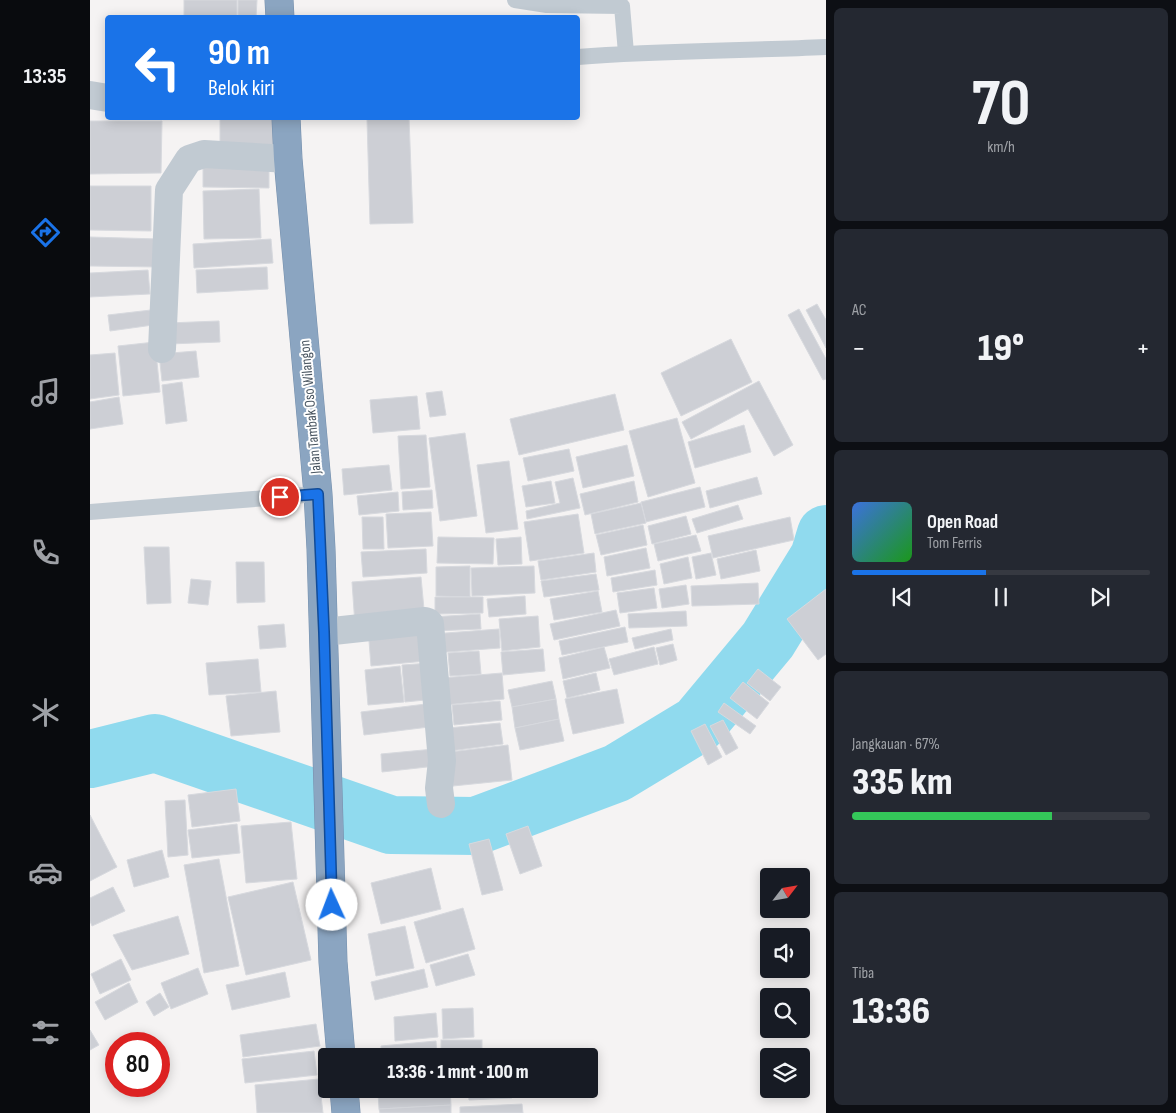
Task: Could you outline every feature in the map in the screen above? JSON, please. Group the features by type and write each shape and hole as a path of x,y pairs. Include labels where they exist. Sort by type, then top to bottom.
{"highway":[{"path":"279,0 280,15"},
{"name":"Jalan Tambak Oso Wilangon","path":"286,120 318,494 334,962 340,1048"},
{"path":"345,1098 346,1113"}],"street":[{"path":"90,95 105,98"},
{"path":"162,349 169,190 189,158 204,154 288,159"},
{"path":"324,632 425,621 430,624 442,762 439,788 441,804"}],"lane":[{"path":"514,0 547,5 622,6 626,53"},
{"path":"580,57 626,53 826,47"},
{"path":"90,512 318,494"}],"building":[{"path":"184,0 237,0 237,15 184,15"},
{"path":"238,0 257,0 256,15 238,15"},
{"path":"220,120 275,120 275,154 220,153"},
{"path":"367,120 409,120 413,223 370,224"},
{"path":"90,121 162,121 161,173 90,174"},
{"path":"203,160 269,161 269,188 203,187"},
{"path":"90,186 151,186 151,231 90,230"},
{"path":"259,189 261,238 204,239 203,191"},
{"path":"90,237 159,239 158,267 90,266"},
{"path":"271,239 273,263 194,268 193,244"},
{"path":"267,267 268,289 197,293 196,270"},
{"path":"148,270 150,294 90,297 90,273"},
{"path":"817,304 826,320 826,348 806,310"},
{"path":"799,309 826,359 826,379 823,380 788,315"},
{"path":"151,310 153,325 110,331 108,315"},
{"path":"219,321 220,342 169,344 168,323"},
{"path":"731,339 752,382 681,416 661,373"},
{"path":"155,342 160,392 123,396 118,346"},
{"path":"196,351 199,377 162,381 159,354"},
{"path":"115,353 119,395 90,399 90,355"},
{"path":"759,381 793,445 774,456 748,409 691,439 682,422"},
{"path":"182,382 187,421 166,424 162,385"},
{"path":"442,391 446,415 430,417 426,393"},
{"path":"615,394 624,430 519,455 510,419"},
{"path":"417,396 420,429 373,433 370,400"},
{"path":"119,397 123,424 90,429 90,402"},
{"path":"677,418 695,483 648,497 629,431"},
{"path":"744,425 751,452 695,468 688,442"},
{"path":"465,433 477,516 440,521 429,438"},
{"path":"426,435 430,487 401,489 398,436"},
{"path":"627,445 634,476 583,488 576,457"},
{"path":"569,449 574,471 528,481 523,458"},
{"path":"509,461 518,529 486,533 477,465"},
{"path":"389,465 392,490 344,495 342,469"},
{"path":"757,477 762,494 710,508 706,491"},
{"path":"573,478 580,508 527,519 526,511 560,503 555,482"},
{"path":"551,481 555,503 526,507 522,486"},
{"path":"634,481 638,502 585,515 580,494"},
{"path":"700,487 705,507 646,522 641,502"},
{"path":"432,490 433,508 403,510 402,492"},
{"path":"398,492 399,511 359,515 357,496"},
{"path":"641,503 646,523 595,534 591,514"},
{"path":"738,505 743,519 697,533 692,519"},
{"path":"431,512 433,546 388,548 386,514"},
{"path":"578,514 584,553 530,561 524,522"},
{"path":"686,516 691,534 652,544 648,526"},
{"path":"362,517 383,517 384,549 363,549"},
{"path":"790,517 794,540 713,558 708,536"},
{"path":"643,525 647,545 601,555 596,535"},
{"path":"696,535 701,551 658,561 654,544"},
{"path":"438,537 494,538 493,564 437,563"},
{"path":"521,537 522,564 498,565 496,539"},
{"path":"144,547 169,547 171,603 147,604"},
{"path":"646,548 650,568 607,576 604,557"},
{"path":"426,549 427,573 363,577 361,552"},
{"path":"756,550 760,571 721,579 717,559"},
{"path":"594,553 596,572 541,580 538,561"},
{"path":"711,553 716,575 696,579 692,557"},
{"path":"688,557 692,578 664,584 660,564"},
{"path":"236,562 264,562 265,602 237,603"},
{"path":"470,566 470,597 436,596 436,567"},
{"path":"534,566 535,593 472,596 471,568"},
{"path":"655,570 657,585 613,592 611,578"},
{"path":"596,574 599,590 544,597 541,581"},
{"path":"421,577 425,620 355,625 352,582"},
{"path":"191,579 211,581 208,605 188,603"},
{"path":"758,583 759,604 692,606 691,586"},
{"path":"686,585 689,604 662,608 659,589"},
{"path":"654,588 657,608 620,613 617,593"},
{"path":"826,589 826,654 818,660 787,619"},
{"path":"598,591 602,612 554,620 550,599"},
{"path":"525,596 526,614 489,617 487,599"},
{"path":"435,597 483,597 483,613 435,614"},
{"path":"616,610 620,626 554,640 550,624"},
{"path":"686,611 687,626 629,628 628,614"},
{"path":"480,614 481,629 433,631 432,617"},
{"path":"538,616 540,647 502,651 499,619"},
{"path":"284,624 286,647 260,649 258,626"},
{"path":"423,624 426,661 371,666 368,628"},
{"path":"625,627 628,642 562,655 559,641"},
{"path":"499,629 500,648 434,653 433,634"},
{"path":"671,629 673,640 635,649 632,638"},
{"path":"673,644 677,660 660,665 656,648"},
{"path":"604,647 610,668 563,679 559,658"},
{"path":"654,647 658,664 614,675 609,659"},
{"path":"543,649 545,671 503,675 501,652"},
{"path":"479,651 481,674 450,676 448,653"},
{"path":"258,659 261,692 209,695 206,663"},
{"path":"431,663 435,699 405,702 402,665"},
{"path":"400,666 404,702 368,705 365,670"},
{"path":"758,669 781,687 770,701 747,683"},
{"path":"502,673 504,699 445,705 442,678"},
{"path":"596,673 600,690 567,698 563,681"},
{"path":"552,681 556,699 512,707 508,690"},
{"path":"743,682 769,703 757,719 730,698"},
{"path":"617,689 624,723 573,734 565,699"},
{"path":"276,691 280,732 231,736 226,696"},
{"path":"556,699 559,719 515,728 512,707"},
{"path":"500,701 502,720 454,725 452,705"},
{"path":"434,703 437,726 364,735 361,712"},
{"path":"724,703 756,726 750,734 718,712"},
{"path":"559,719 564,741 520,750 515,728"},
{"path":"723,720 738,748 726,755 710,726"},
{"path":"500,723 503,744 450,751 448,728"},
{"path":"705,724 722,757 708,765 691,731"},
{"path":"508,745 512,780 453,786 450,752"},
{"path":"434,749 436,766 382,772 381,754"},
{"path":"236,789 240,821 192,827 188,795"},
{"path":"185,800 188,855 168,857 165,801"},
{"path":"90,815 117,867 90,881"},
{"path":"291,822 297,879 246,883 241,826"},
{"path":"237,824 240,853 192,858 188,830"},
{"path":"528,826 542,866 520,874 506,834"},
{"path":"489,839 503,890 482,895 469,844"},
{"path":"162,850 169,877 134,887 127,860"},
{"path":"219,859 239,966 204,973 184,865"},
{"path":"431,868 441,909 381,924 371,883"},
{"path":"293,882 311,960 246,975 228,897"},
{"path":"113,887 125,911 92,926 90,921 90,898"},
{"path":"463,908 475,949 426,963 414,922"},
{"path":"178,916 189,954 132,970 113,935"},
{"path":"405,926 414,968 376,976 368,934"},
{"path":"468,954 475,975 436,986 430,965"},
{"path":"121,959 131,980 100,994 91,974"},
{"path":"198,968 208,994 171,1009 161,983"},
{"path":"424,969 428,987 375,1000 371,982"},
{"path":"285,972 290,997 232,1010 226,985"},
{"path":"129,983 138,1002 105,1020 95,1002"},
{"path":"160,993 169,1007 154,1016 146,1002"},
{"path":"473,1008 474,1037 443,1039 442,1009"},
{"path":"436,1013 438,1037 395,1041 394,1017"},
{"path":"316,1024 320,1046 243,1057 240,1035"},
{"path":"90,1030 99,1045 90,1050"},
{"path":"441,1040 482,1040 482,1048 441,1048"},
{"path":"436,1041 436,1048 381,1048 381,1046"},
{"path":"314,1051 317,1075 245,1083 242,1059"},
{"path":"318,1079 318,1098 321,1098 323,1113 257,1113 255,1085"},
{"path":"378,1098 451,1098 451,1105 379,1109"},
{"path":"469,1098 512,1098 469,1100"},
{"path":"522,1104 523,1113 460,1113 460,1107"},
{"path":"451,1105 451,1113 380,1113 379,1109"}],"waterway":[{"path":"90,759 155,743 391,825 476,826 617,773 698,724 768,640 819,557 826,534"}],"route":[{"path":"280,497 318,494 332,905"}]}
